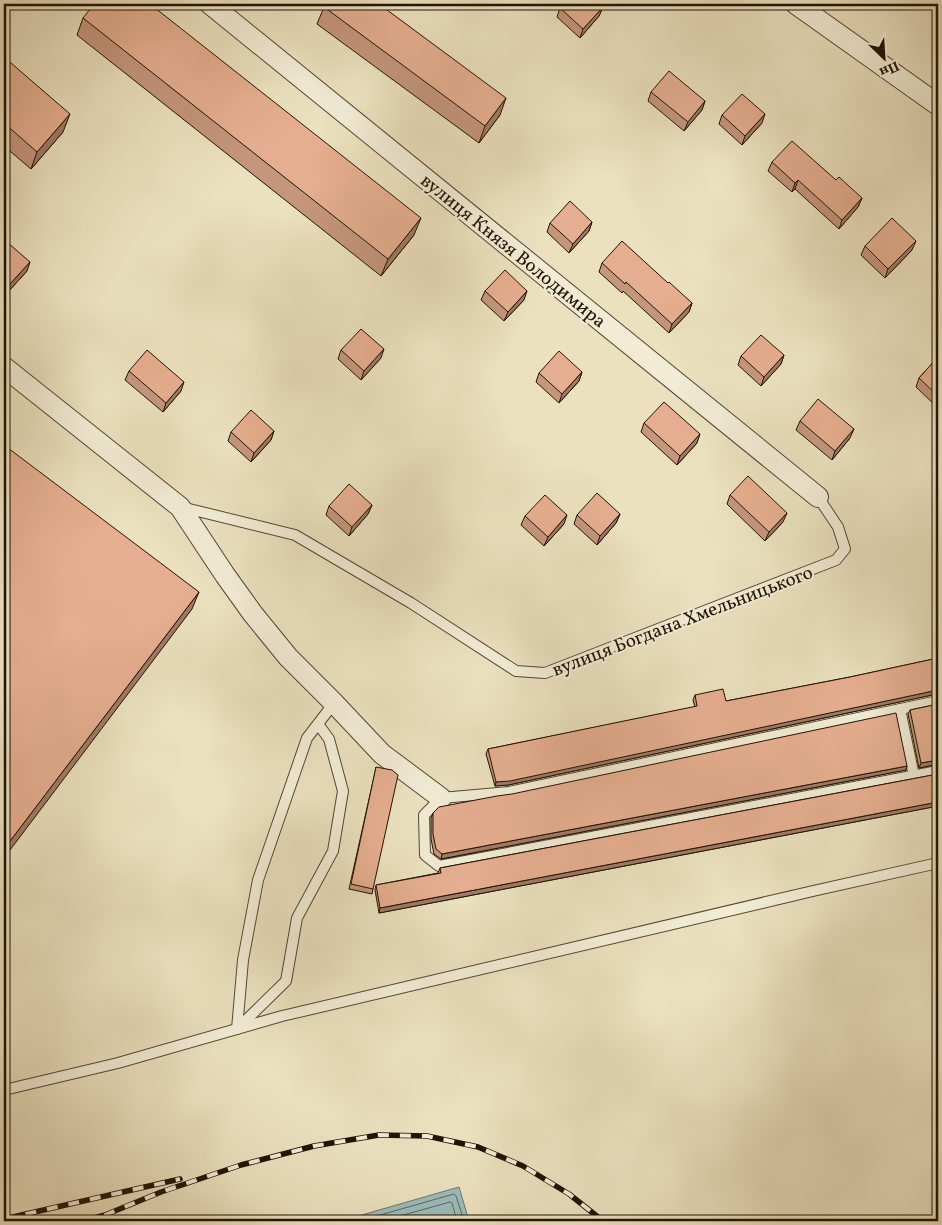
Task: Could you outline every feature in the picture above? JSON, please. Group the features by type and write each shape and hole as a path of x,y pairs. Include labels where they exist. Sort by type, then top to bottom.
{"street":[{"name":"вулиця Князя Володимира","path":"210,4 818,496"},
{"path":"796,4 938,105"},
{"name":"вулиця Богдана Хмельницького","path":"4,367 180,507"},
{"path":"180,507 253,614 288,657 382,754 441,798"}],"lane":[{"name":"вулиця Богдана Хмельницького","path":"180,507 295,535 410,603 516,671 545,673 836,560 845,549 838,527 818,496"},
{"path":"938,702 509,792 441,798 424,815 425,855 439,866 938,770"},
{"path":"237,1029 243,960 258,880 307,738 334,703"},
{"path":"900,709 914,776"},
{"path":"237,1029 286,981 297,918 333,851 343,791 329,739 318,724"},
{"path":"4,1090 118,1064 302,1012 938,863"}],"water":[{"path":"459,1187 469,1221 341,1221"}],"building":[{"path":"94,4 150,4 421,218 388,259 83,18"},
{"path":"326,4 379,4 506,98 485,126 324,7"},
{"path":"564,4 599,4 603,7 583,29 560,8"},
{"path":"4,57 70,114 37,152 4,123"},
{"path":"669,71 705,101 688,122 651,92"},
{"path":"742,94 765,114 745,136 722,115"},
{"path":"792,141 836,180 839,177 862,198 842,220 798,180 795,183 772,162"},
{"path":"570,201 592,222 573,244 550,223"},
{"path":"892,218 916,241 888,269 865,246"},
{"path":"622,241 692,303 672,324 602,263"},
{"path":"7,242 30,262 10,284 4,279 4,246"},
{"path":"505,270 527,291 508,312 485,291"},
{"path":"361,329 384,349 364,371 341,350"},
{"path":"761,335 784,355 764,377 741,356"},
{"path":"147,350 184,382 166,403 129,371"},
{"path":"559,351 582,372 562,394 539,373"},
{"path":"938,357 938,396 919,378"},
{"path":"818,399 854,429 835,451 800,421"},
{"path":"664,402 700,434 680,456 644,423"},
{"path":"251,410 274,431 254,453 231,432"},
{"path":"4,445 199,592 4,849"},
{"path":"748,476 787,513 769,532 730,495"},
{"path":"349,484 372,505 352,527 329,506"},
{"path":"597,493 620,514 600,536 577,515"},
{"path":"545,495 567,515 548,537 525,516"},
{"path":"938,658 938,690 510,781 496,782 488,749 697,706 695,695 723,689 726,701"},
{"path":"938,704 938,760 921,763 910,710"},
{"path":"896,713 907,766 442,854 436,849 433,834 433,813 439,807 512,794"},
{"path":"376,767 392,770 398,775 373,889 351,884"},
{"path":"938,774 938,802 380,908 376,885 441,873 440,868"}],"railway":[{"path":"83,1221 105,1215 161,1192 241,1165 314,1146 379,1135 427,1136 478,1147 523,1166 569,1194 603,1221"},
{"path":"4,1219 180,1179"}]}
